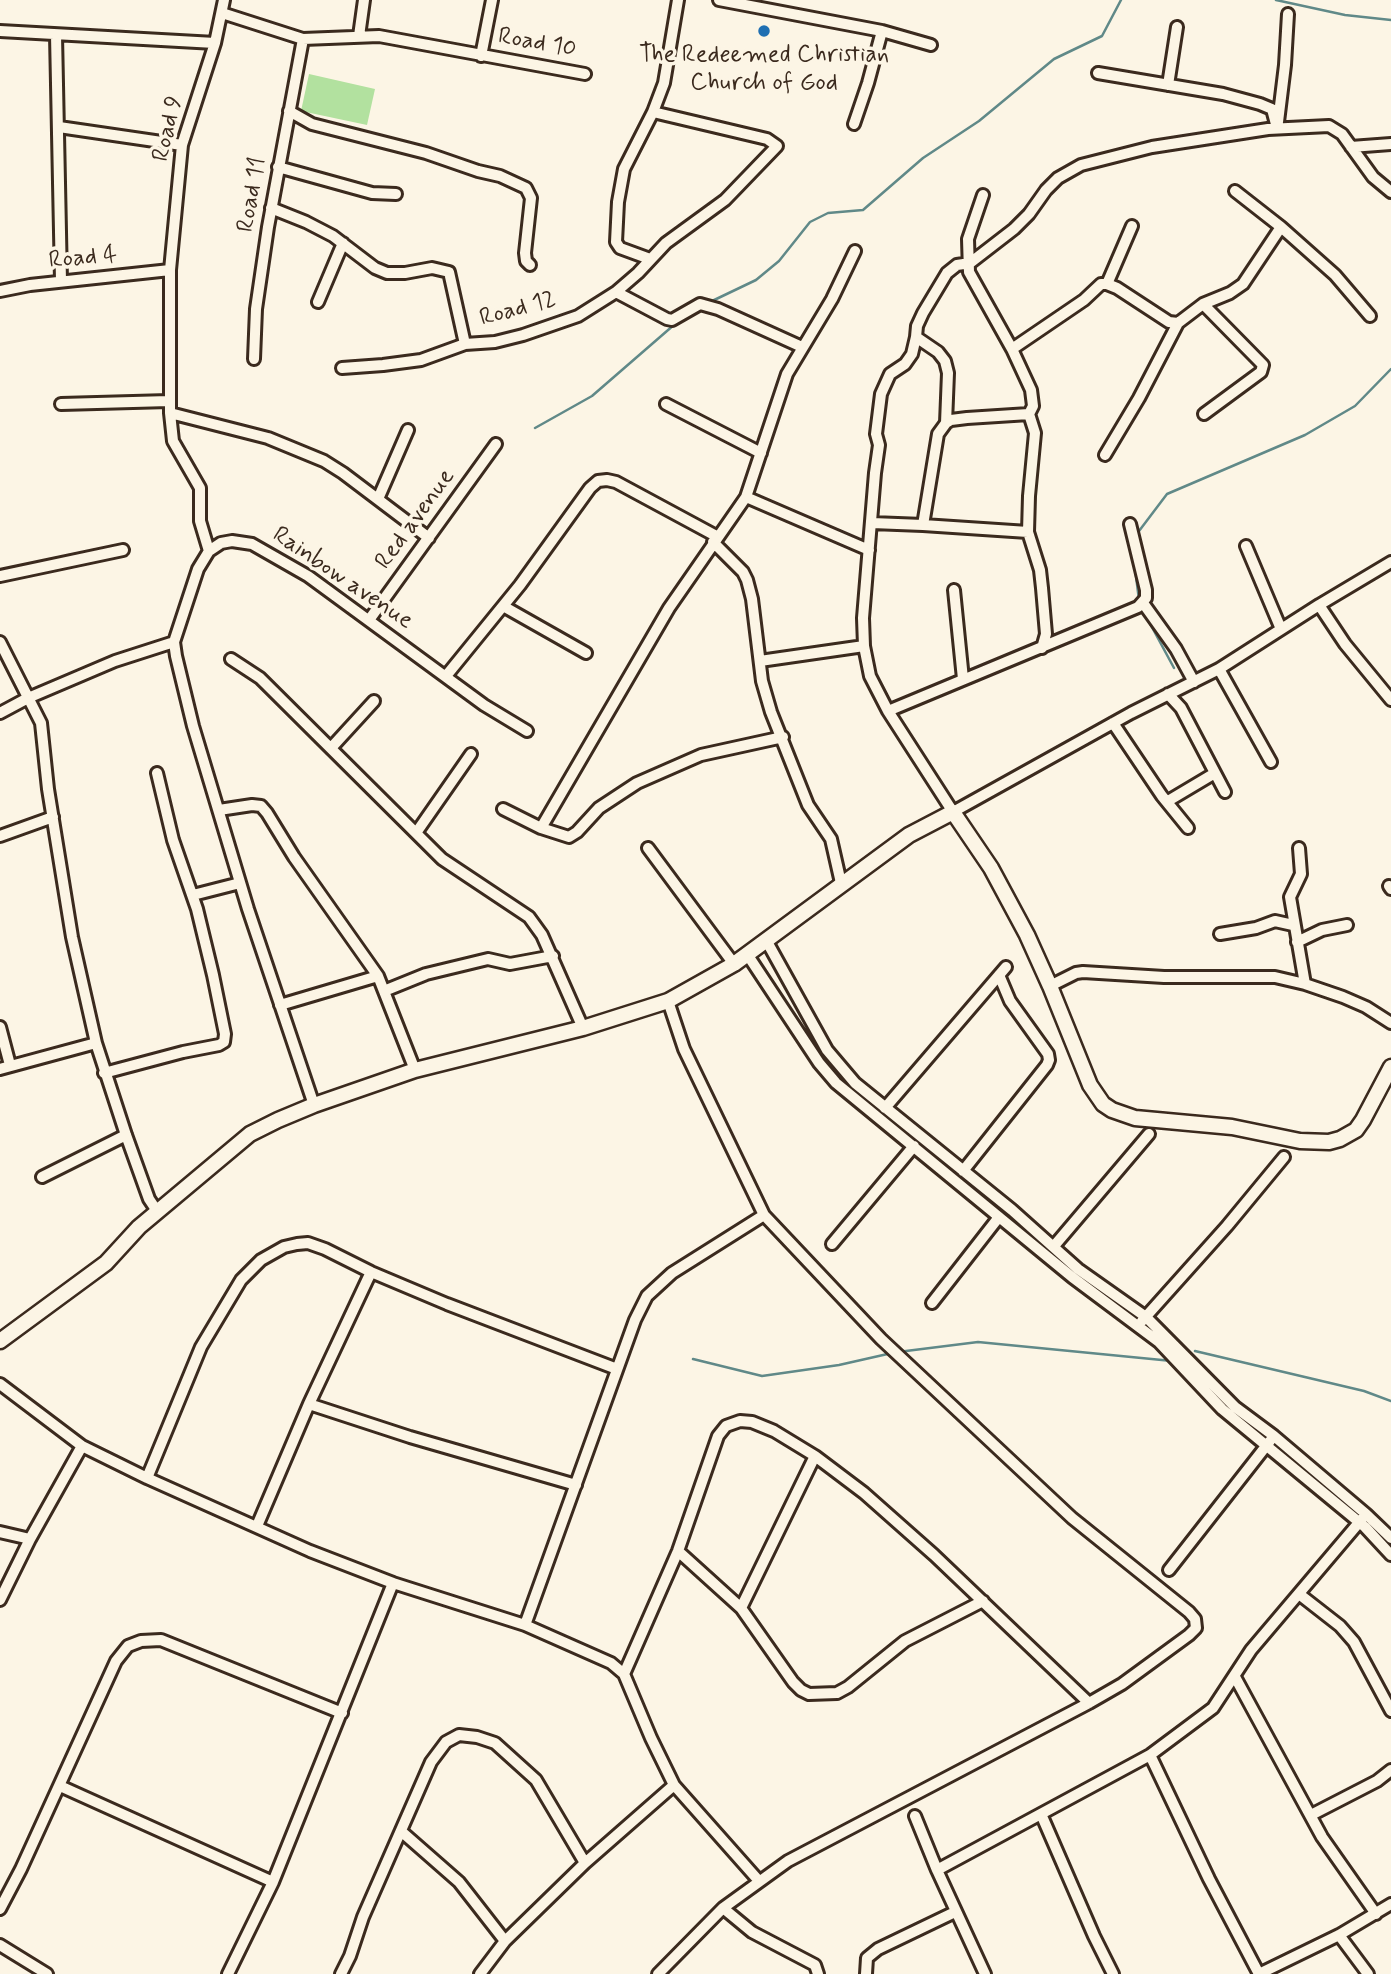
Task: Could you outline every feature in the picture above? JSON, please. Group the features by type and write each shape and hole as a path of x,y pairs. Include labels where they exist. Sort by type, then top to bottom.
{"street":[{"name":"Road 9","path":"209,551 200,521 200,488 173,441 169,407 170,270 182,145 215,43 224,0"},
{"path":"359,36 364,0"},
{"name":"Road 10","path":"481,56 492,0"},
{"path":"650,260 620,248 616,242 618,202 624,169 653,113 669,65 678,0"},
{"path":"719,0 761,5 882,31 931,46"},
{"name":"Road 10","path":"222,13 303,39 379,36 585,74"},
{"path":"1277,128 1288,14"},
{"path":"1168,85 1177,27"},
{"path":"0,31 215,43"},
{"path":"854,124 882,31"},
{"path":"56,35 61,281"},
{"name":"Road 11","path":"254,359 256,309 271,208 303,39"},
{"path":"1098,74 1223,94 1260,104 1272,109 1277,128"},
{"path":"289,111 312,124 426,153 500,176 526,188 531,198 525,253 526,261 530,265"},
{"name":"Road 12","path":"271,208 306,222 343,243 387,274 405,274 432,268 449,272 465,344 504,339 578,316 616,292 666,243 725,200 757,170 777,146 767,139 653,113"},
{"path":"1391,192 1373,177 1342,135 1329,126 1277,128 1152,147 1082,164 1058,178 1022,221 970,263 957,265 947,273 917,326 912,354 905,364 890,374 881,394 863,618 864,646 870,676 888,711 991,868 1027,935 1090,1085 1103,1104 1122,1114 1241,1128 1300,1141 1329,1142 1356,1130 1391,1067"},
{"path":"59,127 182,145"},
{"path":"1352,147 1391,144"},
{"path":"278,167 372,193 396,194"},
{"path":"1235,191 1335,275 1370,316"},
{"path":"983,195 968,239 969,272 1012,349 1031,390 1033,406 1029,414 1035,433 1028,532 1040,570 1046,635 1042,648"},
{"path":"1107,284 1132,226"},
{"path":"1105,455 1139,398 1178,323 1203,304 1230,293 1243,284 1281,227"},
{"path":"318,302 343,243"},
{"path":"541,828 668,608 747,496 787,374 832,299 855,251"},
{"name":"Road 4","path":"0,292 61,281 170,270"},
{"path":"1012,349 1084,300 1101,284 1107,284 1169,322 1178,323"},
{"path":"616,292 672,320 700,304 718,309 802,347"},
{"path":"1203,304 1263,365 1261,372 1205,414"},
{"path":"916,337 938,352 945,360 948,373 946,423 938,434 923,525"},
{"path":"342,368 422,360 465,344"},
{"path":"61,404 169,407 268,438 324,461 342,472 429,538"},
{"path":"666,404 761,453"},
{"path":"946,423 967,418 1029,414"},
{"path":"378,499 408,430"},
{"name":"Red avenue","path":"369,620 496,444"},
{"path":"446,676 503,606 590,488 598,481 616,482 716,540 743,572 752,599 762,681 771,712 808,805 831,839 841,883"},
{"path":"747,496 869,550"},
{"path":"872,523 1028,532"},
{"path":"888,711 1130,612 1143,603 1145,579 1130,524"},
{"name":"Rainbow avenue","path":"209,551 221,543 232,541 252,544 308,576 484,705 527,731"},
{"path":"1245,547 1281,629"},
{"path":"0,576 123,550"},
{"path":"209,551 198,569 174,642 193,726 240,883 314,1105"},
{"path":"1,1337 106,1263 157,1211 250,1134 314,1105 415,1070 583,1028 668,1001 734,964 909,835 1113,723 1219,669 1391,562"},
{"path":"954,590 963,679"},
{"path":"1143,603 1176,649 1194,682"},
{"path":"1319,605 1345,644 1391,700"},
{"path":"503,606 586,653"},
{"path":"0,642 41,723 72,937 96,1043 149,1199 157,1211"},
{"path":"0,713 28,698 115,661 174,642"},
{"path":"760,661 864,646"},
{"path":"232,659 260,678 442,859 528,917 542,935 583,1028"},
{"path":"1219,669 1271,762"},
{"path":"1168,694 1181,708 1225,792"},
{"path":"331,748 374,701"},
{"path":"1113,723 1188,828"},
{"path":"502,809 541,828 569,837 599,808 637,783 701,755 783,737"},
{"path":"416,833 471,754"},
{"path":"1168,802 1215,772"},
{"path":"104,1073 224,1042 225,1034 213,975 193,895 173,840 157,773"},
{"path":"219,810 261,806 378,976 415,1070"},
{"path":"0,836 53,817"},
{"path":"648,848 734,964"},
{"path":"1299,848 1301,874 1290,897 1305,984"},
{"path":"193,895 240,883"},
{"path":"1220,934 1256,928 1275,921 1293,925"},
{"path":"1297,942 1322,930 1347,925"},
{"path":"766,940 827,1050 855,1083 1102,1288 1146,1317 1235,1407 1274,1437 1362,1518 1391,1555"},
{"path":"747,954 819,1063 836,1083 1072,1277 1138,1326 1174,1357 1222,1409 1266,1446 1391,1538"},
{"path":"384,991 426,974 488,959 510,964 552,956"},
{"path":"885,1108 1002,971 1010,1001 1048,1054 1049,1060 963,1171"},
{"path":"1050,986 1083,972 1164,977 1275,977 1343,997 1391,1023"},
{"path":"280,1005 378,976"},
{"path":"658,1974 723,1908 759,1881 821,1842 1122,1684 1196,1628 1195,1619 1189,1612 1072,1518 881,1339 764,1215 684,1049 668,1001"},
{"path":"0,1027 5,1067 96,1043"},
{"path":"1054,1246 1149,1134"},
{"path":"42,1177 126,1135"},
{"path":"832,1244 914,1146"},
{"path":"1138,1326 1284,1157"},
{"path":"525,1625 635,1320 647,1296 660,1282 764,1215"},
{"path":"932,1303 999,1217"},
{"path":"147,1478 201,1347 241,1280 261,1260 284,1247 308,1243 325,1249 371,1272 518,1333 617,1369"},
{"path":"257,1526 309,1404 371,1272"},
{"path":"0,1384 82,1446 147,1478 310,1551 393,1583 525,1625 611,1663 624,1674 650,1738 674,1785 759,1881"},
{"path":"309,1404 410,1437 576,1485"},
{"path":"624,1674 678,1551 718,1436 726,1426 740,1421 752,1422 774,1431 815,1455 864,1493 983,1601 1089,1703"},
{"path":"1169,1570 1274,1437"},
{"path":"0,1600 30,1539 82,1446"},
{"path":"741,1608 815,1455"},
{"path":"937,1870 1150,1755 1213,1708 1251,1650 1362,1518"},
{"path":"0,1532 30,1539"},
{"path":"678,1551 741,1608 793,1682 809,1694 837,1693 905,1641 983,1601"},
{"path":"228,1974 273,1882 393,1583"},
{"path":"1299,1594 1340,1626 1354,1642 1391,1711"},
{"path":"0,1909 60,1786 116,1661 128,1646 141,1641 161,1640 342,1713"},
{"path":"1234,1677 1322,1837 1376,1914"},
{"path":"341,1974 430,1762 446,1742 459,1735 495,1743 536,1780 584,1863"},
{"path":"1150,1755 1209,1880 1259,1974 1339,1935 1391,1904"},
{"path":"1311,1815 1377,1781 1391,1770"},
{"path":"480,1974 505,1941 584,1863 674,1785"},
{"path":"60,1786 273,1882"},
{"path":"1041,1814 1094,1936 1114,1974"},
{"path":"915,1816 985,1974"},
{"path":"402,1832 459,1882 505,1941"},
{"path":"723,1908 752,1932 815,1965 818,1974"},
{"path":"866,1974 867,1958 878,1950 956,1912"},
{"path":"1339,1935 1368,1974"},
{"path":"0,1945 47,1974"}],"green space":[{"path":"309,74 375,89 367,125 301,111"}],"waterway":[{"path":"710,302 756,280 779,261 810,222 828,213 863,210 923,158 979,121 1054,59 1102,36 1121,0"},
{"path":"1276,0 1345,15 1391,20"},
{"path":"535,428 592,396 675,324"},
{"path":"1136,535 1167,494 1305,435 1355,406 1391,369"},
{"path":"1135,568 1139,600"},
{"path":"1147,618 1174,668"},
{"path":"898,1352 978,1342 1172,1361"},
{"path":"1195,1351 1364,1391 1391,1401"},
{"path":"693,1359 762,1376 839,1365 892,1353"}],"place":[{"name":"The Redeemed Christian Church of God","path":"764,31"}]}
